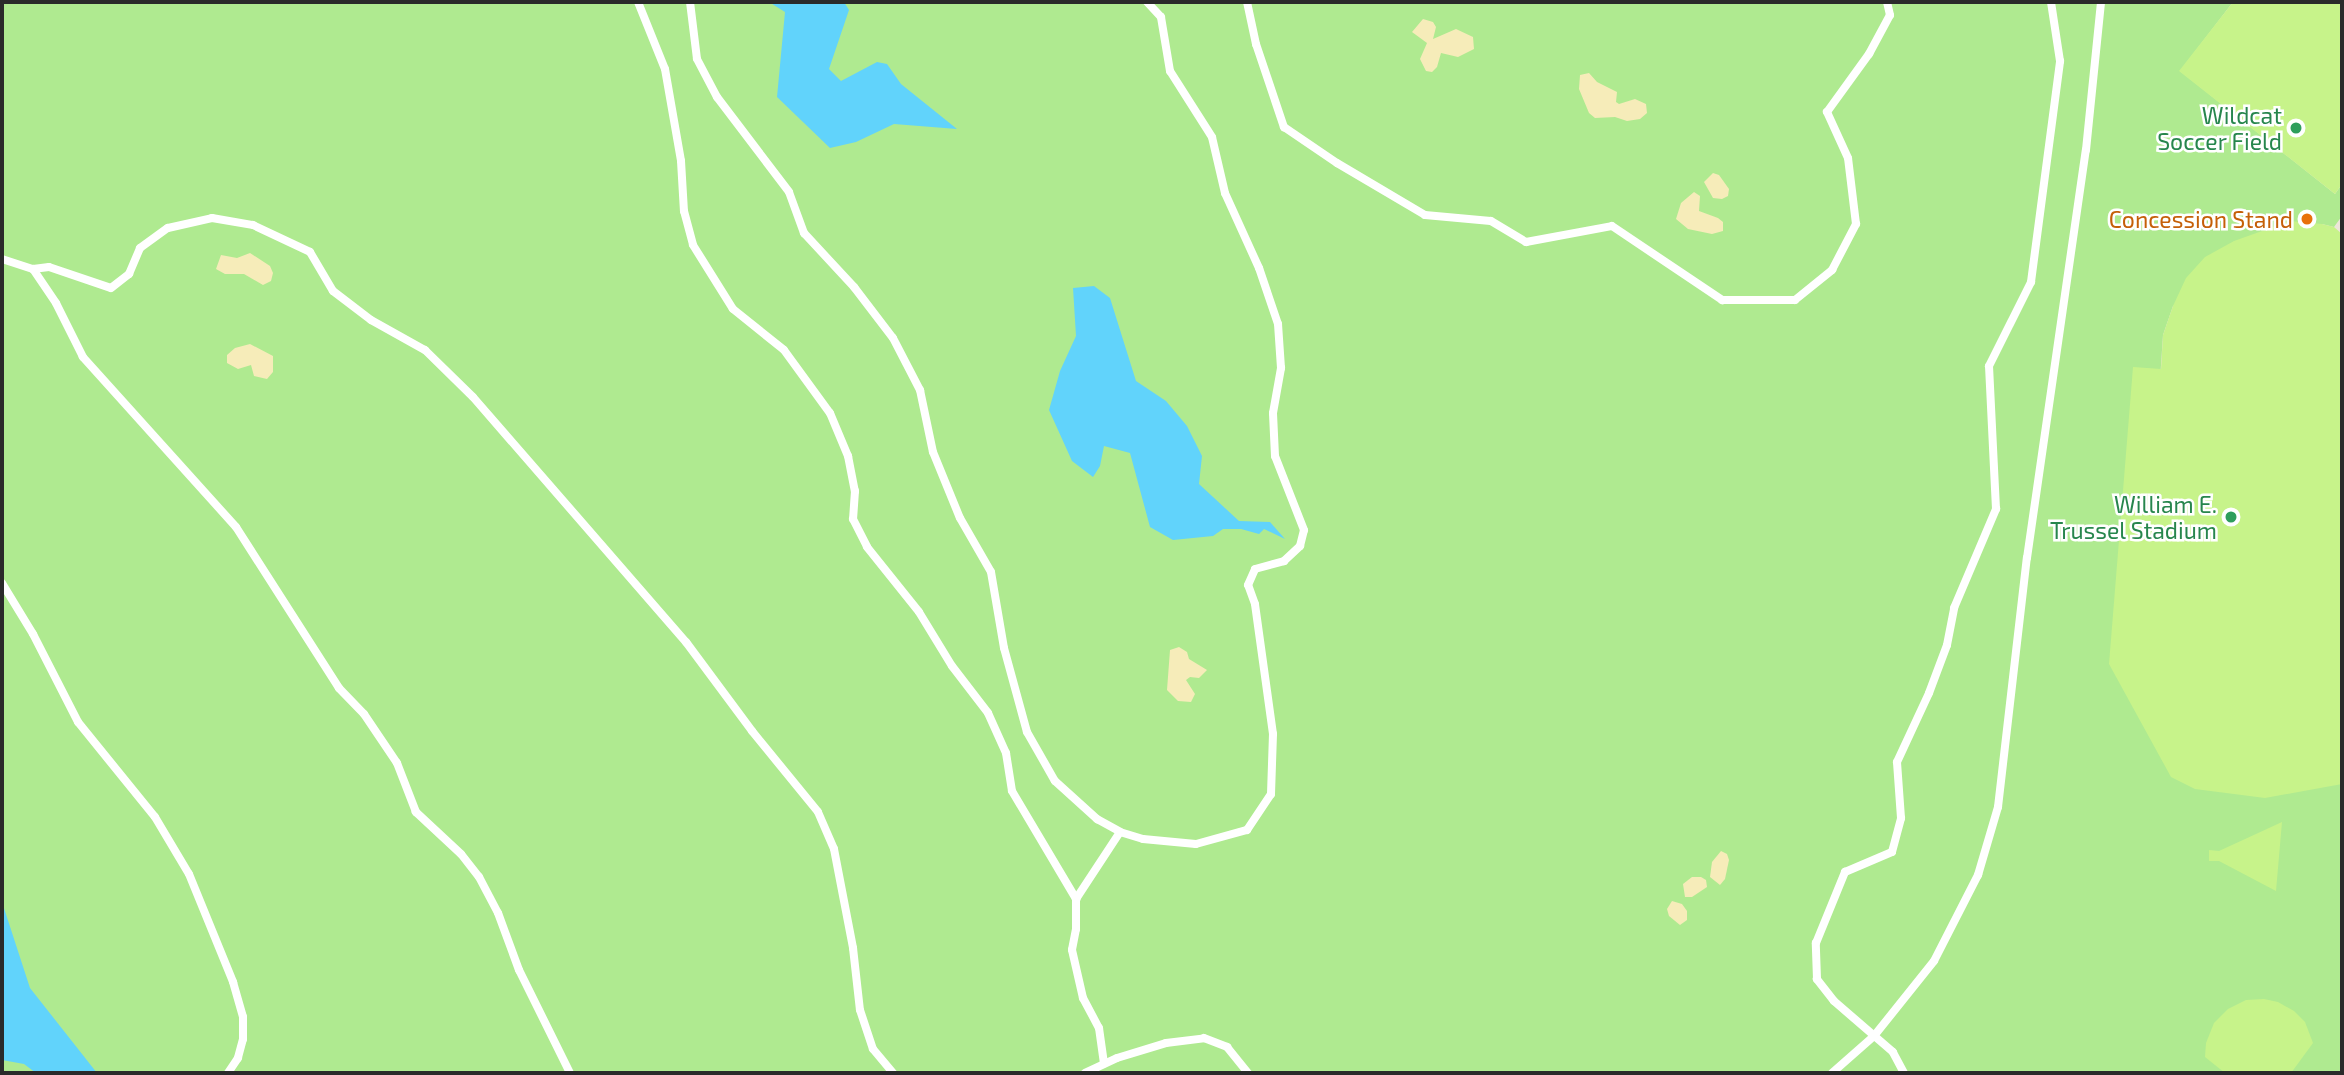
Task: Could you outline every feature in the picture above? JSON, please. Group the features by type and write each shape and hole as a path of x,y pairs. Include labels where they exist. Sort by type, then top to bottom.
{"lane":[{"path":"638,2 665,69 681,162 684,211 693,245 733,309 784,350 830,412 848,456 855,491 853,519 867,547 919,612 951,666 988,713 1006,753 1012,791 1076,899 1076,929 1072,950 1083,998 1099,1028 1104,1064"},
{"path":"690,2 697,60 717,97 789,192 804,233 854,288 893,338 919,390 933,452 960,518 991,572 1004,648 1027,733 1055,781 1097,819 1120,832 1143,839 1196,844 1247,831 1270,794 1273,734 1255,604 1248,585 1255,569 1284,561 1300,546 1304,530 1275,456 1273,413 1281,368 1278,324 1259,268 1225,193 1212,137 1170,71 1161,17 1147,2"},
{"path":"1247,2 1256,44 1284,127 1337,163 1425,215 1491,221 1526,242 1612,226 1721,300 1794,300 1832,270 1856,224 1848,158 1827,112 1868,54 1890,15 1887,2"},
{"path":"1904,1073 1893,1052 1834,1001 1817,979 1816,943 1846,872 1892,852 1901,818 1897,762 1930,693 1947,645 1954,608 1996,509 1989,366 2031,282 2060,61 2051,2"},
{"path":"1832,1073 1874,1035 1915,988 1951,934 1978,875 1998,807 2027,558 2085,150 2101,2"},
{"path":"2,260 33,269 49,267 111,288 129,274 140,248 168,228 212,218 253,225 310,252 333,291 371,320 425,350 473,397 686,642 752,731 818,811 834,849 853,948 860,1010 873,1049 893,1073"},
{"path":"2,269 13,265"},
{"path":"33,269 56,303 83,358 236,527 339,688 363,715 397,763 416,812 461,853 479,877 498,913 519,970 570,1073"},
{"path":"2,583 28,625 78,722 155,817 189,874 233,982 243,1017 243,1039 238,1058 228,1073"},
{"path":"1076,899 1120,832"},
{"path":"1085,1073 1166,1043 1204,1038 1227,1047 1248,1073"}],"green space":[{"path":"2,2 2233,2 2180,71 2335,194 2342,184 2342,216 2334,227 2322,224 2173,306 2163,335 2141,667 2342,742 2342,1073 2,1073"},
{"name":"Wildcat Soccer Field","path":"2233,2 2342,2 2342,184 2335,194 2179,71"},
{"name":"William E. Trussel Stadium","path":"2290,221 2334,227 2342,234 2342,784 2265,798 2195,789 2171,777 2109,664 2133,367 2161,369 2163,335 2173,306 2186,278 2205,257 2234,241"},
{"path":"2282,822 2276,891 2219,861 2209,861 2209,850 2219,851"},
{"path":"2264,999 2278,1002 2294,1011 2305,1022 2313,1043 2291,1073 2225,1073 2205,1057 2206,1043 2214,1023 2228,1009 2246,1000"}],"sand":[{"path":"1423,19 1433,22 1436,27 1433,39 1456,29 1473,37 1474,49 1458,57 1441,53 1437,67 1432,72 1426,71 1420,59 1427,43 1412,32"},
{"path":"1589,73 1597,82 1617,92 1616,102 1619,104 1635,99 1646,104 1647,113 1640,119 1627,121 1615,117 1595,118 1589,113 1579,89 1580,75"},
{"path":"1713,173 1719,175 1729,189 1728,196 1722,199 1713,198 1704,182"},
{"path":"1694,192 1700,196 1699,211 1723,222 1723,231 1712,234 1688,229 1676,219 1681,203"},
{"path":"250,253 270,266 273,273 271,281 263,285 244,274 225,274 216,269 221,255 237,258"},
{"path":"250,344 273,356 273,372 267,379 254,376 251,365 238,369 227,363 227,355 235,348"},
{"path":"1179,647 1187,652 1189,659 1207,670 1199,678 1190,677 1186,680 1195,694 1191,702 1178,701 1167,690 1170,650"},
{"path":"1721,851 1727,854 1729,860 1725,879 1720,885 1710,877 1712,862"},
{"path":"1692,877 1706,880 1707,887 1692,897 1685,897 1683,884"},
{"path":"1672,901 1682,904 1687,911 1687,920 1680,925 1669,916 1667,909"}],"water":[{"path":"769,2 844,2 849,10 829,69 841,81 877,62 887,64 901,84 957,129 894,124 856,142 830,148 777,97 785,12"},
{"path":"1094,286 1110,298 1136,381 1166,401 1187,426 1202,456 1199,484 1239,521 1270,522 1285,539 1264,529 1259,534 1241,529 1223,529 1213,536 1173,540 1150,527 1130,453 1104,446 1100,466 1093,477 1072,461 1049,410 1060,371 1076,336 1073,288"},
{"path":"2,902 30,988 97,1073 36,1073 24,1064 2,1060"}],"place":[{"name":"Wildcat Soccer Field","path":"2296,128"},
{"name":"Concession Stand","path":"2307,219"},
{"name":"William E. Trussel Stadium","path":"2231,517"}]}
